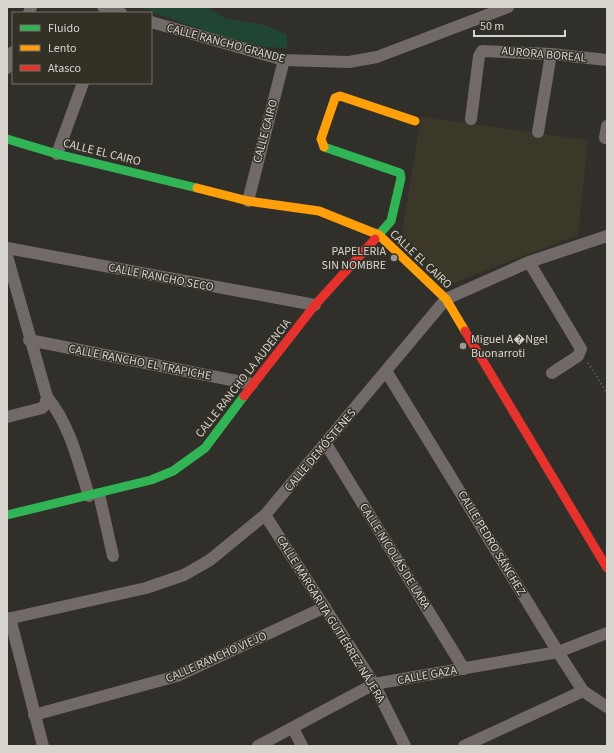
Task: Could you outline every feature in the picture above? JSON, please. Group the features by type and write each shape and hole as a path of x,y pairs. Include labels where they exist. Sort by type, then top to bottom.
{"street":[{"name":"CALLE RANCHO GRANDE","path":"152,22 284,60 349,62 372,58 508,7"},
{"name":"AURORA BOREAL","path":"471,119 479,56 482,51 551,54 607,60"},
{"path":"7,68 11,54"},
{"path":"538,132 551,54"},
{"name":"CALLE CAIRO","path":"248,201 284,60"},
{"path":"57,154 83,84"},
{"name":"CALLE RANCHO LA AUDENCIA","path":"7,515 151,480 173,471 190,461 212,439 252,384 315,305 391,220 401,178 400,173 395,170 326,149 322,145 321,139 334,100 337,96 415,122"},
{"name":"CALLE EL CAIRO","path":"7,139 57,154 248,201 319,211 379,235 446,299 607,568"},
{"name":"CALLE DEMÓSTENES","path":"8,618 146,588 184,576 210,560 266,515 446,299 529,262 607,236"},
{"name":"CALLE RANCHO SECO","path":"7,248 315,305"},
{"path":"7,256 46,401 58,411 72,441 94,495 113,556"},
{"path":"529,262 580,346 581,351 578,356 552,373"},
{"name":"CALLE RANCHO EL TRAPICHE","path":"29,340 252,384"},
{"name":"CALLE PEDRO SÁNCHEZ","path":"386,371 583,691 607,707"},
{"path":"7,417 38,409 46,401"},
{"name":"CALLE NICOLÁS DE LARA","path":"326,444 464,669"},
{"name":"CALLE MARGARITA GUTIÉRREZ NÁJERA","path":"266,515 374,684 405,746"},
{"name":"CALLE RANCHO VIEJO","path":"34,715 177,676 325,607"},
{"path":"8,618 43,746"},
{"name":"CALLE GAZA","path":"258,746 374,684 558,652 607,634"},
{"path":"464,746 583,691"},
{"path":"293,728 302,746"}],"path":[{"path":"581,351 607,394"}],"shaded area":[{"path":"421,117 588,140 578,235 451,284 402,234"}],"green space":[{"path":"139,7 206,7 226,19 261,24 287,34 287,48 251,44 213,34"}],"traffic: fast":[{"path":"7,139 57,154 197,188"},
{"path":"324,147 400,173 401,178 391,221 375,239"},
{"path":"7,515 151,480 173,471 205,448 244,396"}],"traffic: slow":[{"path":"324,147 321,139 335,98 340,96 415,121"},
{"path":"197,188 248,201 319,211 379,235 446,299 465,331"}],"traffic: jam":[{"path":"244,396 315,305 375,239"},
{"path":"465,331 607,568"}],"place":[{"name":"PAPELERIA SIN NOMBRE","path":"394,258"},
{"name":"Miguel A�Ngel Buonarroti","path":"463,346"}]}
